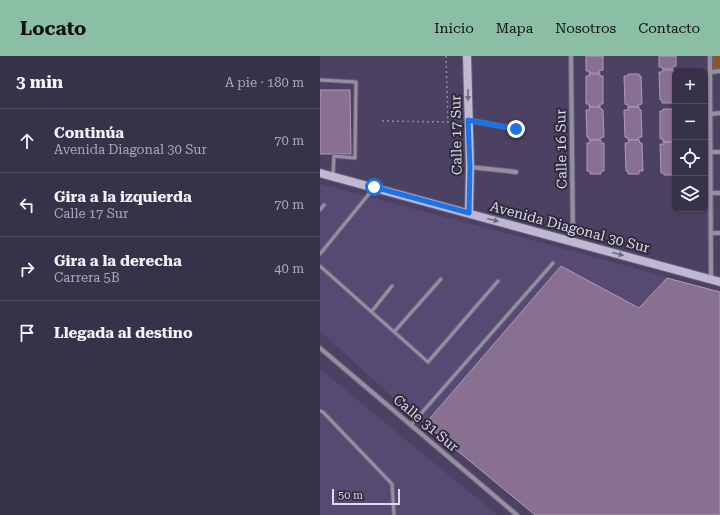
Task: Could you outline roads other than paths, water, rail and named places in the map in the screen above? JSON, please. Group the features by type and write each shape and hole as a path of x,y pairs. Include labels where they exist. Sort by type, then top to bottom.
{"street":[{"name":"Calle 17 Sur","path":"468,56 470,167 469,213"},
{"name":"Calle 16 Sur","path":"571,56 573,242"},
{"path":"710,56 710,280"},
{"path":"710,72 720,71"},
{"path":"710,114 720,114"},
{"path":"468,120 516,129"},
{"path":"711,152 720,152"},
{"path":"470,167 516,172"},
{"name":"Avenida Diagonal 30 Sur","path":"320,173 720,282"},
{"path":"711,194 720,193"},
{"path":"711,233 720,233"},
{"name":"Calle 31 Sur","path":"320,348 517,515"}],"lane":[{"path":"320,80 356,82 356,158 334,156 333,176"},
{"path":"320,254 374,187"},
{"path":"320,210 324,205"},
{"path":"410,425 553,263"},
{"path":"320,266 428,362 498,281"},
{"path":"394,332 441,279"},
{"path":"372,311 392,286"},
{"path":"320,411 323,412 392,484 394,515"}]}
